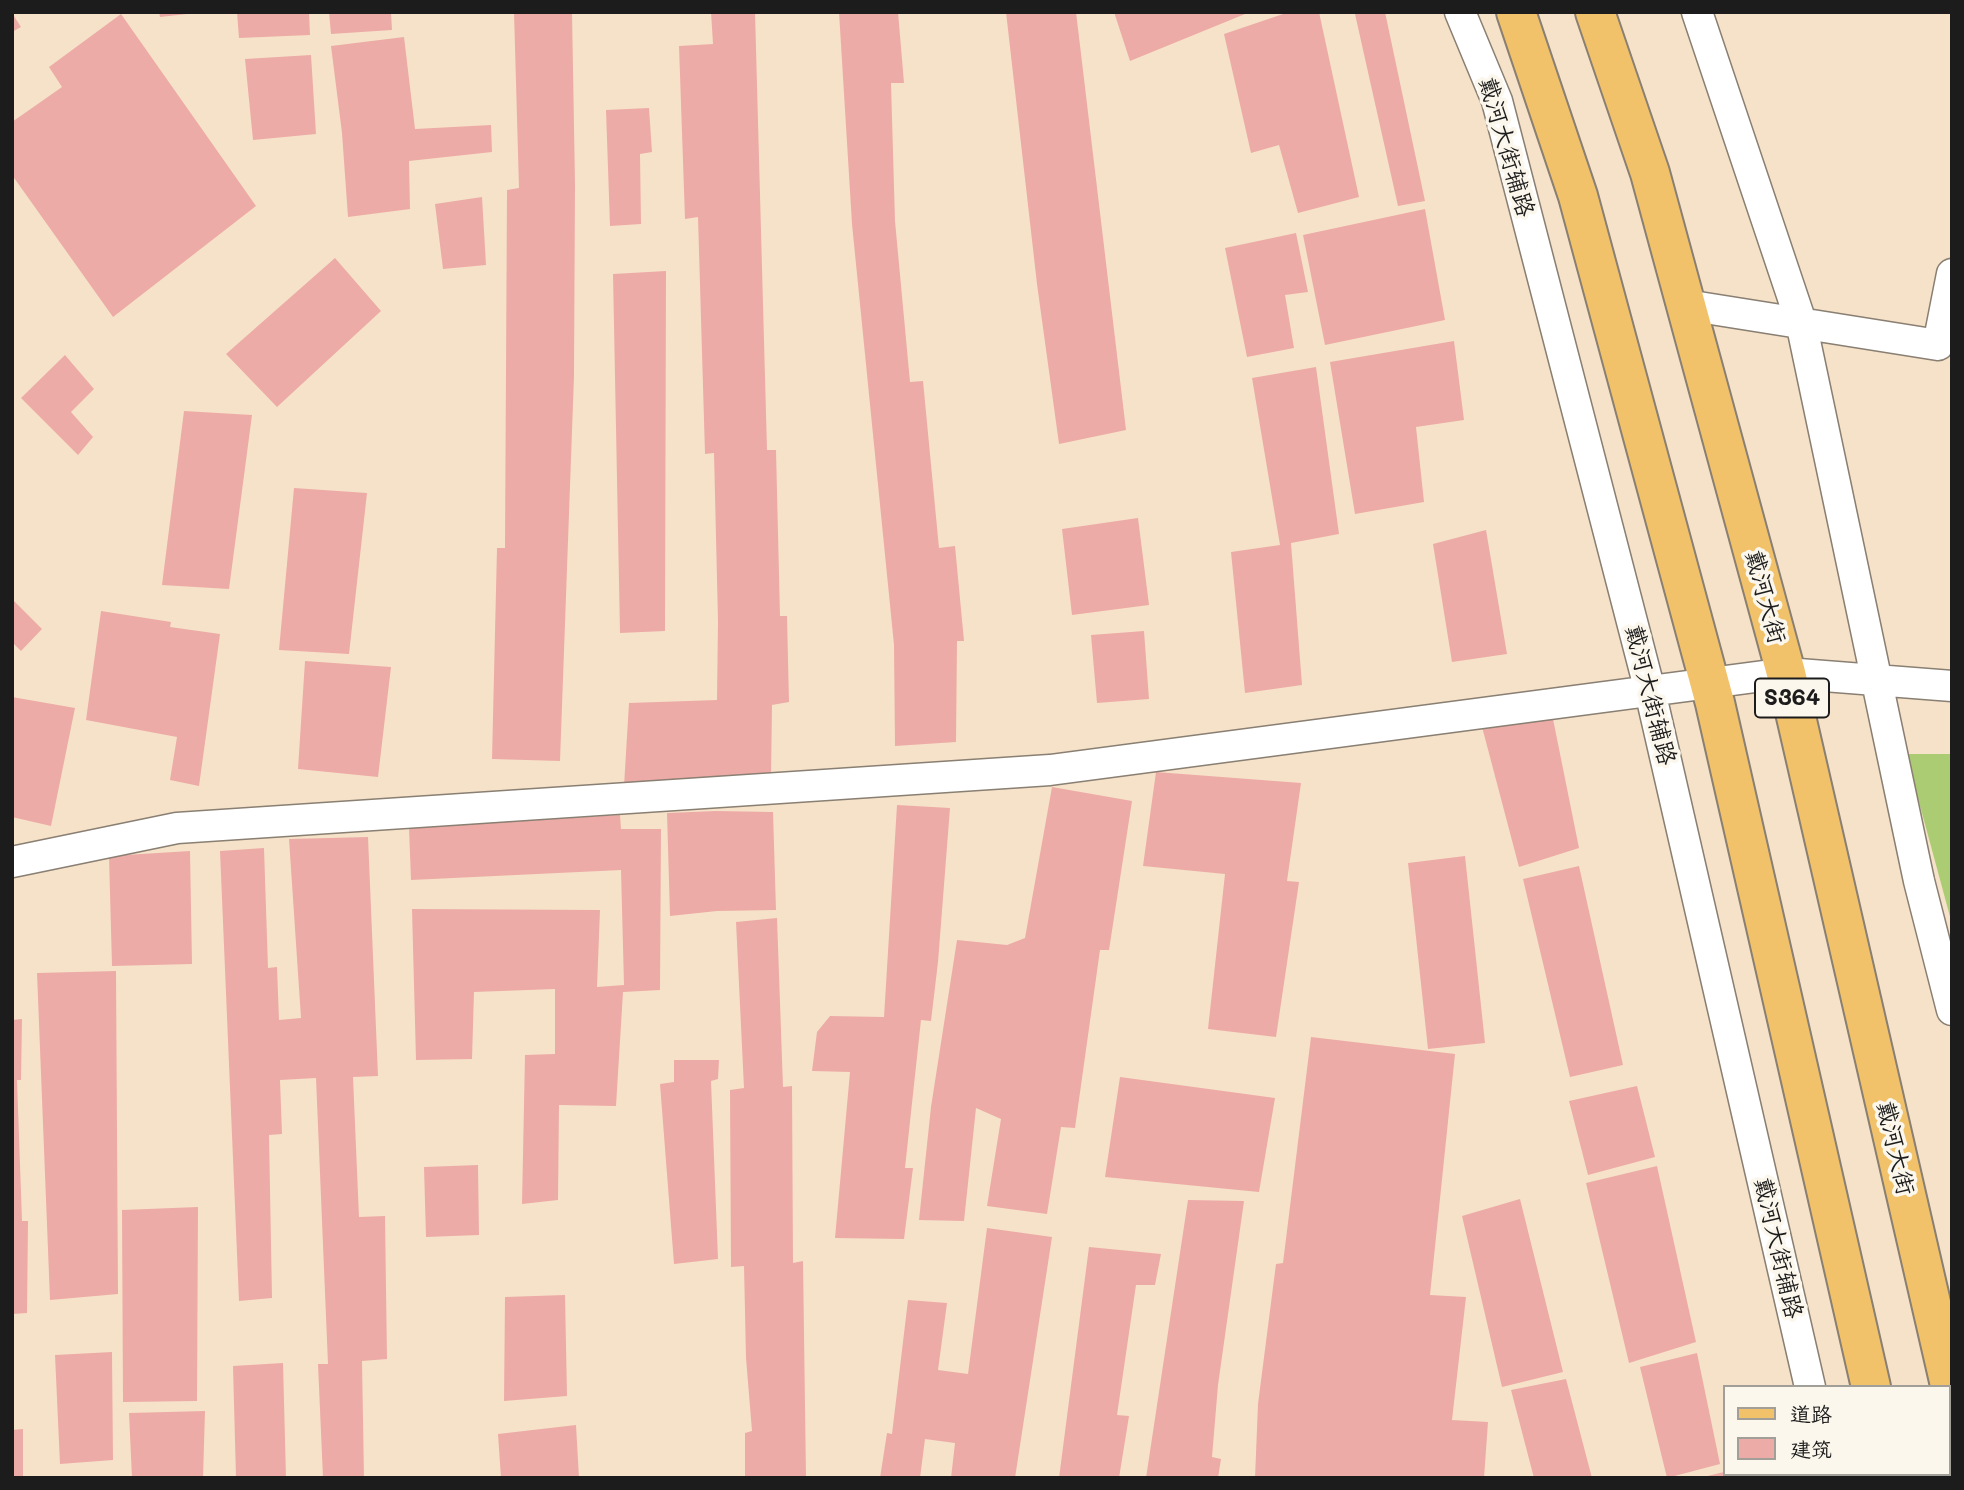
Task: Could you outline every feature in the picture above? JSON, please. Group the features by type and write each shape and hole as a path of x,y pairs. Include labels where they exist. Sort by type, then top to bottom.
{"main road":[{"name":"S364","path":"1516,12 1578,196 1710,683 1871,1385"},
{"name":"戴河大街","path":"1595,12 1650,173 1786,673 1950,1385"}],"street":[{"name":"戴河大街辅路","path":"1460,12 1497,101 1650,691 1810,1385"},
{"path":"1697,12 1801,322 1919,881 1952,1010"},
{"path":"1686,305 1938,345 1952,274"},
{"path":"12,862 177,828 1050,770 1786,673 1952,686"}],"green space":[{"path":"1906,754 1952,754 1952,924"}],"building":[{"path":"159,12 187,12 187,14 160,17"},
{"path":"237,12 309,12 310,35 239,38"},
{"path":"329,12 391,12 392,30 331,34"},
{"path":"514,12 572,12 574,376 560,761 492,759 497,548 505,548 507,190 519,188"},
{"path":"711,12 755,12 767,450 776,450 780,616 787,616 789,702 772,705 771,777 624,786 629,703 717,700 714,453 705,454 698,217 685,219 679,46 713,44"},
{"path":"839,12 898,12 904,83 891,83 895,221 910,382 923,381 939,548 955,546 964,641 957,641 956,742 895,746 894,645 852,224"},
{"path":"1006,12 1076,12 1126,430 1059,444 1037,284"},
{"path":"1114,12 1250,12 1130,61"},
{"path":"1289,12 1319,12 1359,197 1298,213 1279,145 1251,153 1224,34"},
{"path":"1385,12 1425,201 1398,206 1355,14"},
{"path":"12,13 21,27 12,32"},
{"path":"121,14 256,206 113,317 12,175 12,122 62,87 49,67"},
{"path":"404,37 415,129 491,125 492,152 409,161 410,209 348,217 342,133 331,46"},
{"path":"311,55 316,134 253,140 245,59"},
{"path":"649,108 652,152 640,154 641,224 610,226 606,110"},
{"path":"482,197 486,265 443,269 435,204"},
{"path":"1425,209 1445,320 1325,345 1303,235"},
{"path":"1296,233 1308,292 1285,295 1294,348 1247,357 1225,248"},
{"path":"335,258 381,311 277,407 226,354"},
{"path":"666,271 665,631 620,633 613,274"},
{"path":"1454,341 1464,420 1416,427 1424,502 1355,514 1330,362"},
{"path":"65,355 94,389 71,412 93,437 78,455 21,398"},
{"path":"1316,367 1339,534 1291,543 1302,685 1245,693 1231,552 1280,545 1252,378"},
{"path":"184,411 252,415 229,589 162,585"},
{"path":"294,488 367,493 349,654 279,650"},
{"path":"1138,518 1149,605 1072,615 1062,529"},
{"path":"1486,530 1507,654 1452,662 1433,544"},
{"path":"12,599 42,629 21,651 12,642"},
{"path":"101,611 171,622 170,627 220,634 199,786 170,780 177,737 86,720"},
{"path":"1144,631 1149,699 1097,703 1091,635"},
{"path":"305,661 391,667 378,777 298,769"},
{"path":"12,697 75,708 51,826 12,817"},
{"path":"1552,714 1579,848 1519,867 1481,723"},
{"path":"1156,772 1301,783 1287,881 1299,882 1276,1037 1208,1029 1225,874 1143,866"},
{"path":"1052,787 1132,801 1109,950 1100,950 1075,1128 1061,1127 1047,1214 987,1206 1001,1119 976,1108 964,1221 919,1220 931,1107 957,940 1007,945 1025,938"},
{"path":"897,805 950,808 931,1021 921,1020 905,1168 913,1168 904,1239 835,1238 850,1072 812,1071 817,1032 830,1016 884,1017"},
{"path":"773,812 776,910 717,911 670,916 667,813"},
{"path":"620,815 621,829 661,829 660,990 623,992 616,1106 559,1105 558,1200 522,1204 525,1055 555,1054 555,989 474,992 472,1059 416,1060 412,909 600,910 597,987 624,985 621,870 411,880 409,828"},
{"path":"368,837 378,1076 353,1077 359,1217 385,1216 387,1359 362,1361 364,1478 323,1478 318,1364 328,1364 316,1078 280,1080 282,1134 269,1135 272,1298 239,1301 220,851 264,848 268,968 277,967 279,1020 301,1018 289,839"},
{"path":"190,851 192,964 112,966 109,856"},
{"path":"1465,856 1485,1043 1428,1049 1408,863"},
{"path":"1579,866 1623,1065 1570,1077 1523,879"},
{"path":"777,918 783,1087 792,1086 793,1263 803,1261 806,1478 745,1478 745,1433 752,1431 746,1358 744,1266 731,1267 730,1090 744,1088 736,922"},
{"path":"116,971 118,1294 50,1300 37,973"},
{"path":"22,1019 21,1080 17,1080 22,1221 28,1221 27,1313 12,1314 12,1020"},
{"path":"1311,1037 1455,1054 1430,1295 1466,1297 1452,1420 1488,1422 1484,1478 1255,1478 1258,1404 1276,1264 1283,1263"},
{"path":"674,1060 719,1060 718,1079 711,1081 718,1259 674,1264 660,1084 674,1082"},
{"path":"1120,1077 1275,1098 1259,1192 1105,1177"},
{"path":"1637,1086 1655,1157 1588,1175 1569,1101"},
{"path":"478,1165 479,1235 426,1237 424,1167"},
{"path":"1657,1166 1696,1342 1629,1363 1586,1183"},
{"path":"1520,1199 1563,1372 1502,1387 1462,1216"},
{"path":"1188,1200 1244,1201 1218,1385 1212,1457 1221,1459 1218,1478 1146,1478"},
{"path":"198,1207 197,1401 123,1402 122,1210"},
{"path":"987,1228 1052,1237 1015,1478 951,1478 955,1443 925,1439 920,1478 880,1478 887,1433 892,1434 908,1300 947,1303 938,1370 968,1374"},
{"path":"1089,1247 1161,1254 1155,1285 1136,1285 1117,1415 1129,1416 1119,1478 1059,1478"},
{"path":"565,1295 567,1396 504,1401 505,1297"},
{"path":"112,1352 113,1460 60,1464 55,1355"},
{"path":"1697,1353 1720,1464 1667,1478 1640,1367"},
{"path":"283,1363 286,1478 236,1478 233,1366"},
{"path":"1566,1379 1592,1478 1534,1478 1511,1390"},
{"path":"205,1411 203,1478 132,1478 129,1413"},
{"path":"576,1425 579,1478 501,1478 498,1434"},
{"path":"23,1429 23,1478 12,1478 12,1430"},
{"path":"1722,1472 1725,1478 1703,1478"}]}
